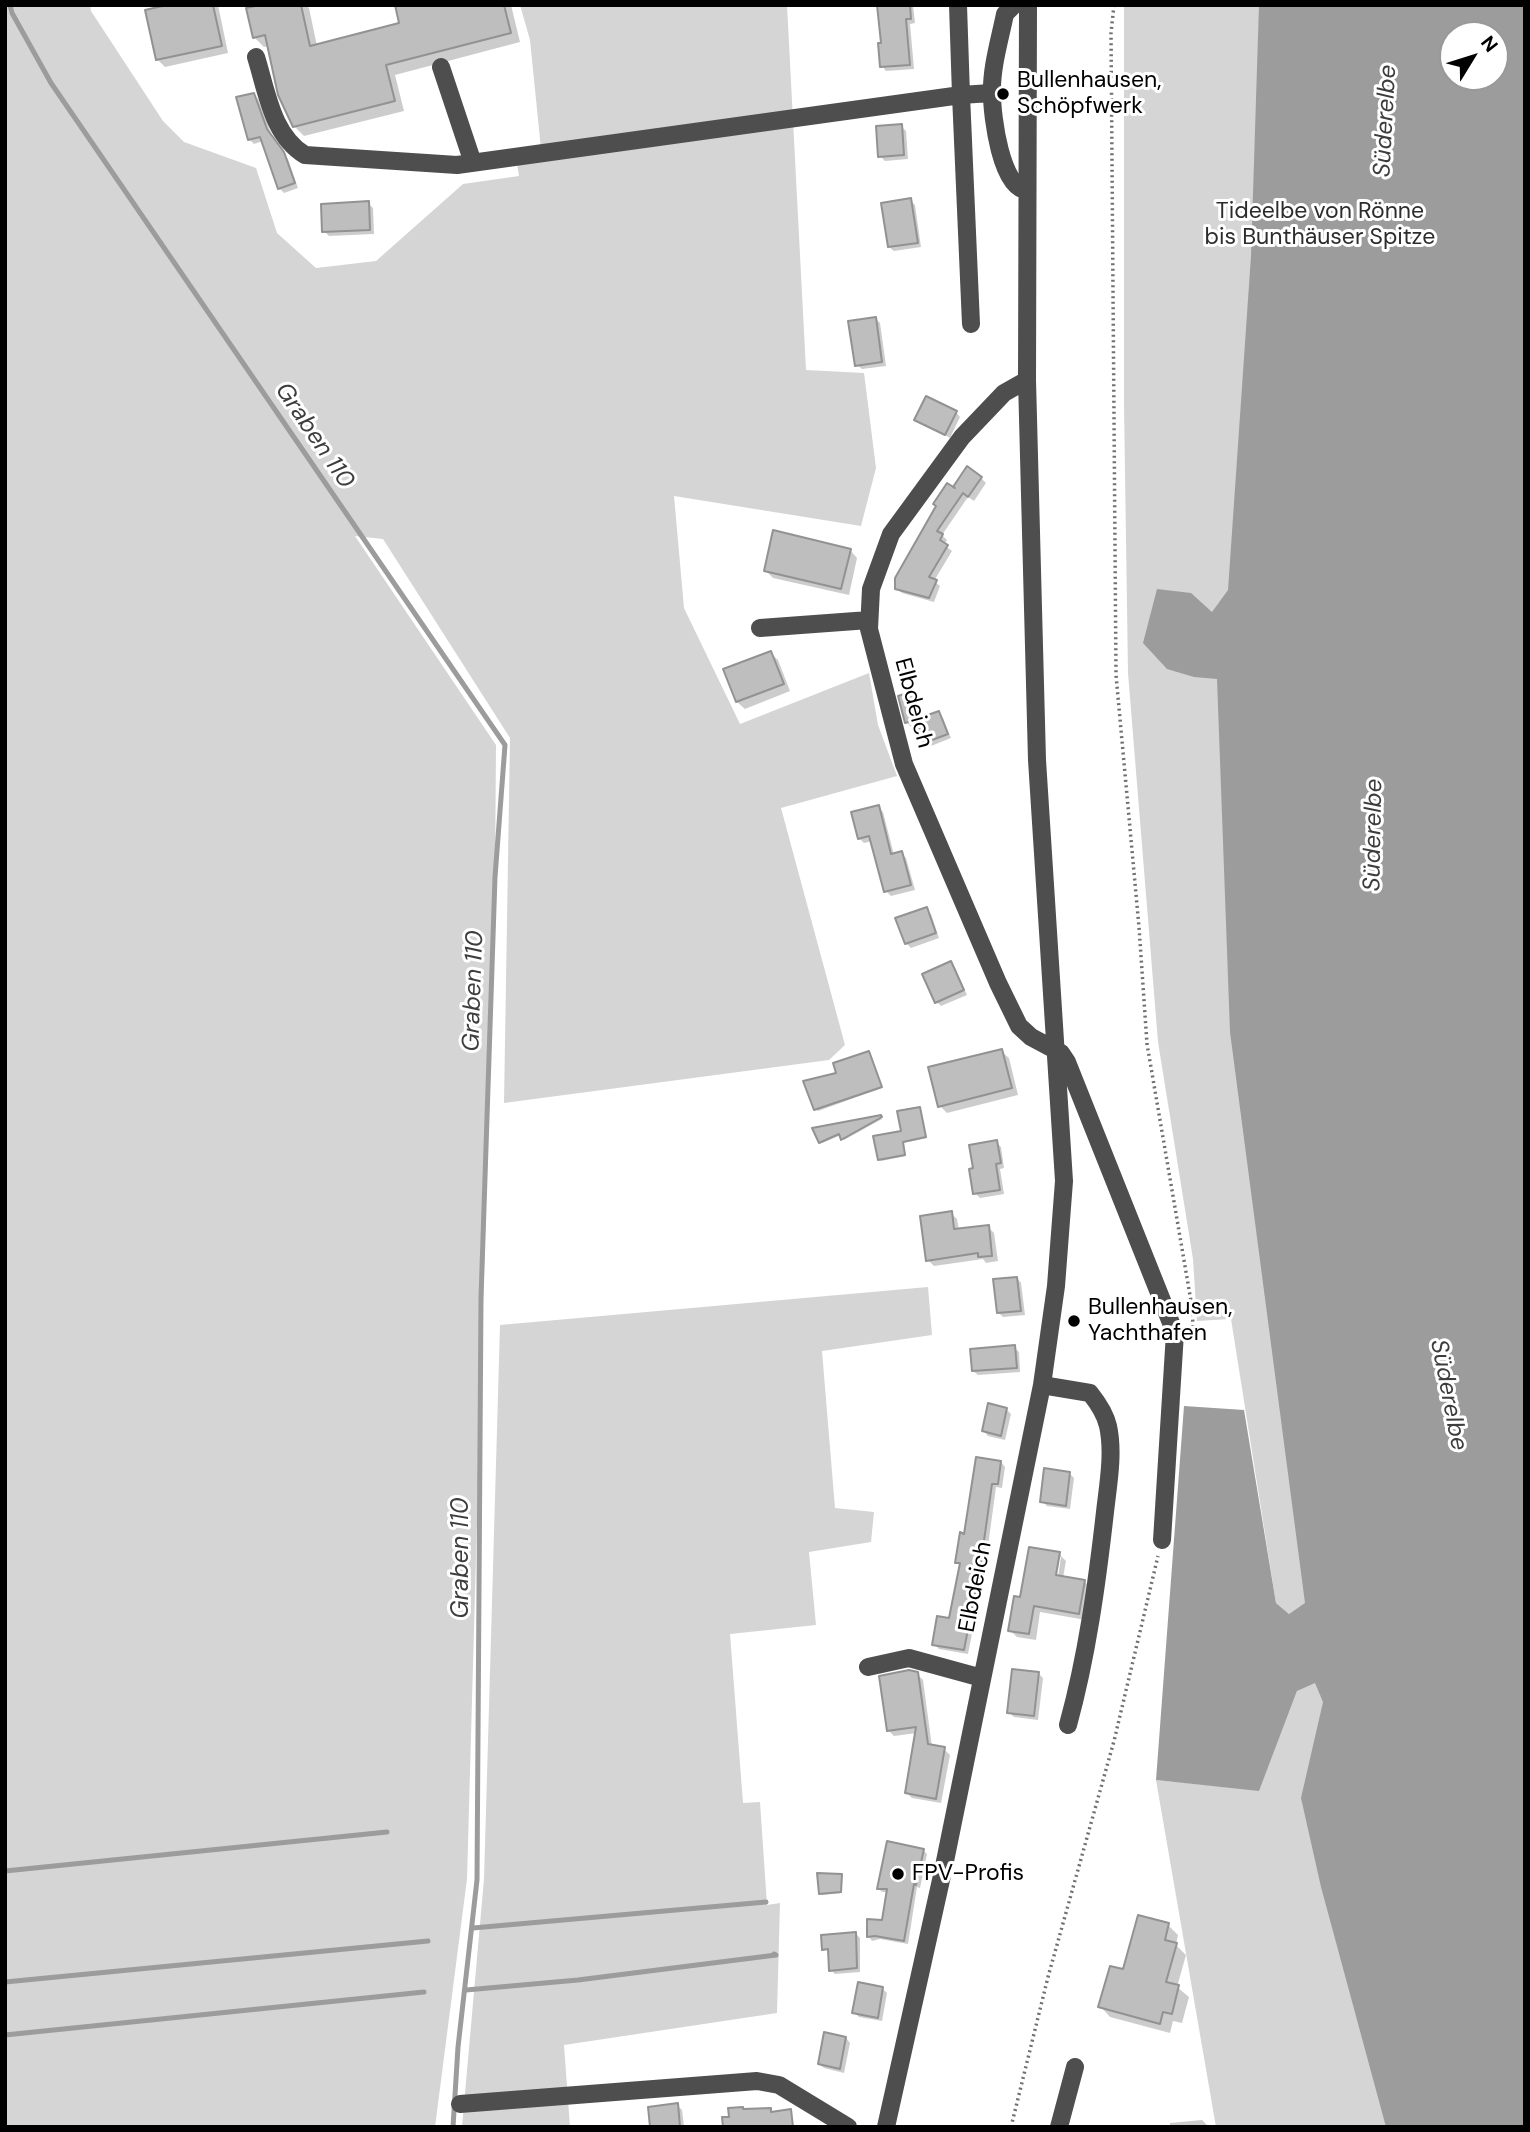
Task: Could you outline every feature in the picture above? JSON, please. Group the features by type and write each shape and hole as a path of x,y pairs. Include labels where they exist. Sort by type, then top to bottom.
{"street":[{"path":"958,5 971,324"},
{"path":"1014,5 1005,14 992,93 1004,164 1013,183 1027,190"},
{"name":"Elbdeich","path":"886,2127 943,1871 1042,1385 1056,1286 1064,1181 1037,760 1027,380 1028,5"},
{"path":"256,57 278,127 286,140 305,155 457,165 961,95 992,93"},
{"path":"441,67 473,163"},
{"name":"Elbdeich","path":"1027,380 1004,393 962,436 891,534 871,589 869,629 904,764 998,983 1019,1026 1031,1037 1057,1051"},
{"path":"760,628 869,620"},
{"path":"1057,1051 1067,1062 1175,1333 1162,1540"},
{"path":"1042,1385 1090,1393 1101,1407 1108,1427 1110,1449 1099,1563 1082,1663 1068,1724"},
{"path":"868,1667 909,1658 982,1678"},
{"path":"1059,2127 1075,2067"},
{"path":"460,2104 757,2081 779,2085 848,2127"}],"path":[{"path":"1114,5 1111,33 1116,675 1147,1044 1192,1307 1193,1328 1175,1333"},
{"path":"1011,2127 1048,1977 1117,1727 1162,1540"}],"green space":[{"path":"5,5 90,5 91,11 163,121 184,142 256,168 277,233 316,268 376,261 463,184 519,176 515,152 541,149 530,40 520,5 787,5 806,370 864,373 876,468 861,526 674,496 684,608 740,724 869,673 878,725 897,776 781,808 845,1045 829,1060 504,1103 510,738 383,539 355,536 496,745 495,877 467,1879 435,2127 5,2127"},
{"name":"Tideelbe von Rönne bis Bunthäuser Spitze","path":"1124,5 1525,5 1525,2127 1216,2127 1156,1780 1259,1790 1297,1691 1305,1604 1289,1614 1276,1603 1231,1319 1197,1321 1193,1259 1158,1042 1128,673 1124,405"},
{"path":"928,1287 932,1335 822,1351 835,1508 874,1512 871,1542 809,1552 816,1625 730,1634 743,1803 760,1802 767,1905 780,1903 777,2013 564,2045 570,2127 462,2127 484,1879 500,1325"}],"water":[{"name":"Tideelbe von Rönne bis Bunthäuser Spitze","path":"1259,5 1525,5 1525,2127 1386,2127 1321,1887 1301,1798 1323,1702 1315,1683 1297,1691 1259,1791 1156,1780 1184,1406 1244,1410 1276,1603 1289,1614 1305,1603 1230,1032 1217,679 1194,677 1167,669 1143,643 1157,589 1191,593 1212,612 1228,590 1251,256"}],"building":[{"path":"167,5 213,5 222,46 156,60 145,10"},
{"path":"260,5 301,5 310,46 399,23 395,5 504,5 511,33 386,65 395,101 293,127 278,95 265,35 253,38 246,8"},
{"path":"877,5 910,5 911,19 906,19 910,65 880,67 878,43 881,43"},
{"path":"254,93 267,129 284,152 295,183 278,189 260,137 248,140 236,97"},
{"path":"902,124 904,155 878,157 876,126"},
{"path":"911,198 918,243 888,247 881,203"},
{"path":"369,201 370,230 322,232 321,204"},
{"path":"876,317 882,362 855,366 848,321"},
{"path":"926,396 957,411 945,435 914,420"},
{"path":"967,466 982,477 968,497 963,493 937,531 943,534 940,540 948,545 929,577 937,580 929,598 895,589 895,578 936,506 933,504 947,483 953,487"},
{"path":"773,530 851,549 841,589 764,571"},
{"path":"771,651 784,684 736,702 723,669"},
{"path":"914,691 922,717 939,711 948,734 924,743 916,720 905,723 898,696"},
{"path":"879,805 891,854 902,851 911,885 884,892 869,836 858,839 851,812"},
{"path":"927,907 936,933 905,944 895,918"},
{"path":"951,961 964,990 935,1003 922,974"},
{"path":"1002,1049 1012,1088 938,1107 928,1067"},
{"path":"869,1051 882,1087 814,1110 803,1081 836,1073 833,1063"},
{"path":"920,1107 926,1137 903,1142 905,1155 878,1160 873,1136 901,1131 897,1111"},
{"path":"881,1115 882,1117 841,1140 839,1134 819,1143 812,1128"},
{"path":"997,1140 1001,1163 996,1164 1000,1190 973,1194 969,1169 973,1168 969,1145"},
{"path":"952,1211 954,1229 989,1225 992,1256 978,1257 978,1253 926,1261 920,1216"},
{"path":"1017,1277 1021,1311 997,1313 993,1279"},
{"path":"1015,1345 1017,1368 972,1371 970,1349"},
{"path":"988,1403 1007,1408 1001,1436 982,1431"},
{"path":"976,1457 1001,1461 998,1484 992,1484 981,1562 964,1650 932,1645 937,1616 949,1618 960,1563 955,1563 960,1532 964,1534"},
{"path":"1044,1468 1070,1472 1066,1506 1040,1502"},
{"path":"1029,1547 1060,1552 1056,1575 1085,1580 1079,1614 1034,1606 1029,1634 1008,1631 1014,1596 1020,1597"},
{"path":"1012,1669 1039,1672 1034,1716 1007,1713"},
{"path":"909,1670 918,1672 928,1744 945,1747 936,1799 905,1793 916,1727 887,1731 879,1676"},
{"path":"887,1841 924,1849 916,1885 914,1884 904,1941 867,1937 867,1919 882,1920 887,1889 877,1889"},
{"path":"817,1873 842,1874 841,1892 819,1894"},
{"path":"1138,1915 1169,1923 1165,1940 1177,1943 1166,1982 1179,1985 1172,2014 1163,2012 1160,2024 1098,2007 1110,1966 1123,1969"},
{"path":"856,1932 857,1968 829,1971 828,1949 822,1950 821,1935"},
{"path":"858,1982 883,1987 878,2018 852,2013"},
{"path":"824,2032 846,2037 840,2069 818,2064"},
{"path":"678,2103 680,2127 650,2127 648,2107"},
{"path":"728,2108 771,2108 771,2112 791,2109 793,2127 723,2127 722,2117 729,2117"}],"waterway":[{"name":"Graben 110","path":"10,5 51,83 505,745 495,877 481,1298 477,1880 458,2047 453,2127"},
{"path":"5,1871 387,1832"},
{"path":"473,1928 766,1902"},
{"path":"5,1982 428,1941"},
{"path":"466,1990 578,1980 776,1955 774,1954"},
{"path":"5,2035 424,1992"}],"place":[{"name":"Bullenhausen, Schöpfwerk","path":"1003,94"},
{"name":"Bullenhausen, Yachthafen","path":"1074,1321"},
{"name":"FPV-Profis","path":"898,1874"}],"water label":[{"name":"Süderelbe","path":"1386,121"},
{"name":"Süderelbe","path":"1374,835"},
{"name":"Süderelbe","path":"1448,1395"}]}
